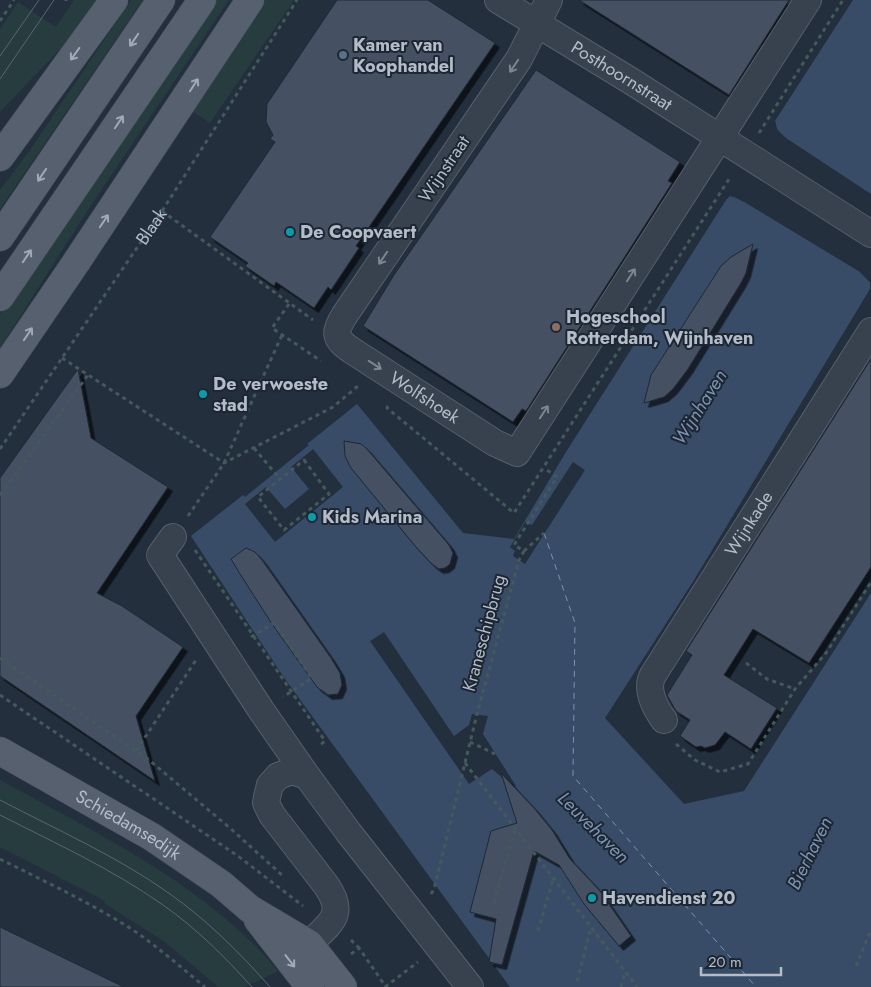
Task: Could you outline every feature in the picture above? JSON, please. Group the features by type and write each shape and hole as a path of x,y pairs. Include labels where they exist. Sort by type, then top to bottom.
{"main road":[{"path":"0,157 114,0"},
{"path":"0,237 161,0"},
{"path":"0,297 202,0"},
{"path":"0,374 250,0"},
{"name":"Schiedamsedijk","path":"0,752 152,837 221,884 250,908 309,944 343,987"},
{"name":"Schiedamsedijk","path":"250,908 310,987"}],"street":[{"name":"Posthoornstraat","path":"498,0 871,234"},
{"name":"Wijnstraat","path":"336,335 336,330 344,316 519,59 550,0"},
{"path":"719,138 808,0"},
{"name":"Wolfshoek","path":"336,335 343,344 359,355 496,442 517,453 719,138"},
{"name":"Wijnkade","path":"664,720 650,691 649,682 871,331"},
{"path":"182,534 160,554 261,710 307,776 348,833 470,987"},
{"path":"307,776 292,771 278,776 270,785 266,803 272,815 332,893 337,905 332,920 309,944"}],"path":[{"path":"0,21 14,0"},
{"name":"Blaak","path":"0,449 162,211 297,0"},
{"path":"524,552 514,545 557,477 544,468 749,158 843,0"},
{"path":"162,211 307,316"},
{"path":"272,328 289,304"},
{"path":"282,336 224,463 182,534 324,742 319,746 324,753"},
{"path":"62,358 224,463"},
{"path":"0,495 88,375"},
{"path":"224,463 333,407 358,386"},
{"path":"254,448 280,479"},
{"path":"304,460 329,494 284,530 258,497 280,479 304,460"},
{"name":"Kraneschipbrug","path":"434,889 476,714 519,560 524,552 544,533"},
{"path":"664,720 673,741 696,760 720,772 748,764 794,689 826,654 871,582"},
{"path":"253,636 274,623 312,678 291,692"},
{"path":"136,752 212,634"},
{"path":"0,658 149,760 230,828 288,881"},
{"path":"746,663 767,679 794,689"},
{"path":"470,742 495,754"},
{"path":"465,763 637,987"},
{"path":"494,903 515,828"},
{"path":"0,859 104,913 168,956 205,987"},
{"path":"538,931 554,879"},
{"path":"332,920 360,948"},
{"path":"577,981 592,928"},
{"path":"856,966 871,929"},
{"path":"385,987 416,963"},
{"path":"621,987 625,972"}],"green space":[{"path":"74,0 107,0 0,112 0,29 18,2 56,27"},
{"path":"131,0 143,0 0,209 0,190 30,150"},
{"path":"215,0 229,0 86,213 0,348 0,314"},
{"path":"263,0 294,0 210,123 188,109"},
{"path":"0,780 112,841 184,887 218,912 249,940 278,971 245,987 218,987 165,942 104,903 105,901 0,847"}],"water":[{"path":"853,0 871,0 871,256 860,272 870,282 870,289 694,580 605,718 684,804 744,791 871,593 871,987 510,987 285,679 191,536 243,495 245,497 357,404 463,533 514,539 566,452 726,200 730,196 745,202 786,139 777,129 775,121"}],"pier":[{"path":"775,121 777,130 786,138 871,194 871,261 864,272 871,279 870,282 860,272 746,203 730,196 735,194 745,199 783,139 775,131 773,125"},
{"path":"313,449 343,487 275,542 245,504 266,487 285,509 309,489 291,467"},
{"path":"573,462 585,470 525,564 513,556 515,551 510,547 525,522 532,525"},
{"path":"384,632 454,736 469,725 472,714 488,716 483,734 516,786 514,788 492,769 469,784 370,641"}],"building":[{"path":"337,0 428,0 495,43 356,246 359,248 331,290 328,287 314,308 276,282 274,286 245,266 248,263 210,237 275,142 270,139 273,135 266,122 267,104"},
{"path":"579,0 789,0 729,95"},
{"path":"536,70 680,162 668,181 672,183 526,411 522,409 513,422 363,326 394,275"},
{"path":"753,244 746,273 741,283 688,369 673,389 664,397 644,403 651,375 721,266 731,257"},
{"path":"871,359 871,567 809,663 753,629 724,675 777,708 751,749 725,732 715,745 705,748 701,746 696,747 680,736 690,720 676,711 667,695 692,655 686,651"},
{"path":"78,369 91,438 168,487 97,593 122,606 183,647 136,716 155,781 0,676 0,478"},
{"path":"344,441 361,444 366,448 449,545 453,553 450,564 445,568 439,569 416,547 351,468 345,456"},
{"path":"246,548 255,552 262,560 331,658 340,673 342,685 338,694 328,695 317,687 272,624 240,574 231,559"},
{"path":"501,773 552,830 570,859 600,891 631,936 619,946 584,904 559,865 534,851 502,965 489,962 496,919 470,912 491,831 517,823"},
{"path":"0,927 68,960 124,987 0,987"}],"ferry route":[{"path":"544,533 575,623 573,776 756,987"}],"tram line":[{"path":"0,56 39,0"},
{"path":"0,79 54,0"},
{"path":"0,800 108,855 150,880 197,915 223,938 270,987"},
{"path":"0,815 104,868 144,892 187,923 210,943 252,987"}],"place":[{"name":"Kamer van Koophandel","path":"343,55"},
{"name":"De Coopvaert","path":"290,232"},
{"name":"Hogeschool Rotterdam, Wijnhaven","path":"556,327"},
{"name":"De verwoeste stad","path":"203,394"},
{"name":"Kids Marina","path":"312,517"},
{"name":"Havendienst 20","path":"592,898"}],"water label":[{"name":"Wijnhaven","path":"699,407"},
{"name":"Leuvehaven","path":"594,827"},
{"name":"Bierhaven","path":"809,853"}]}
